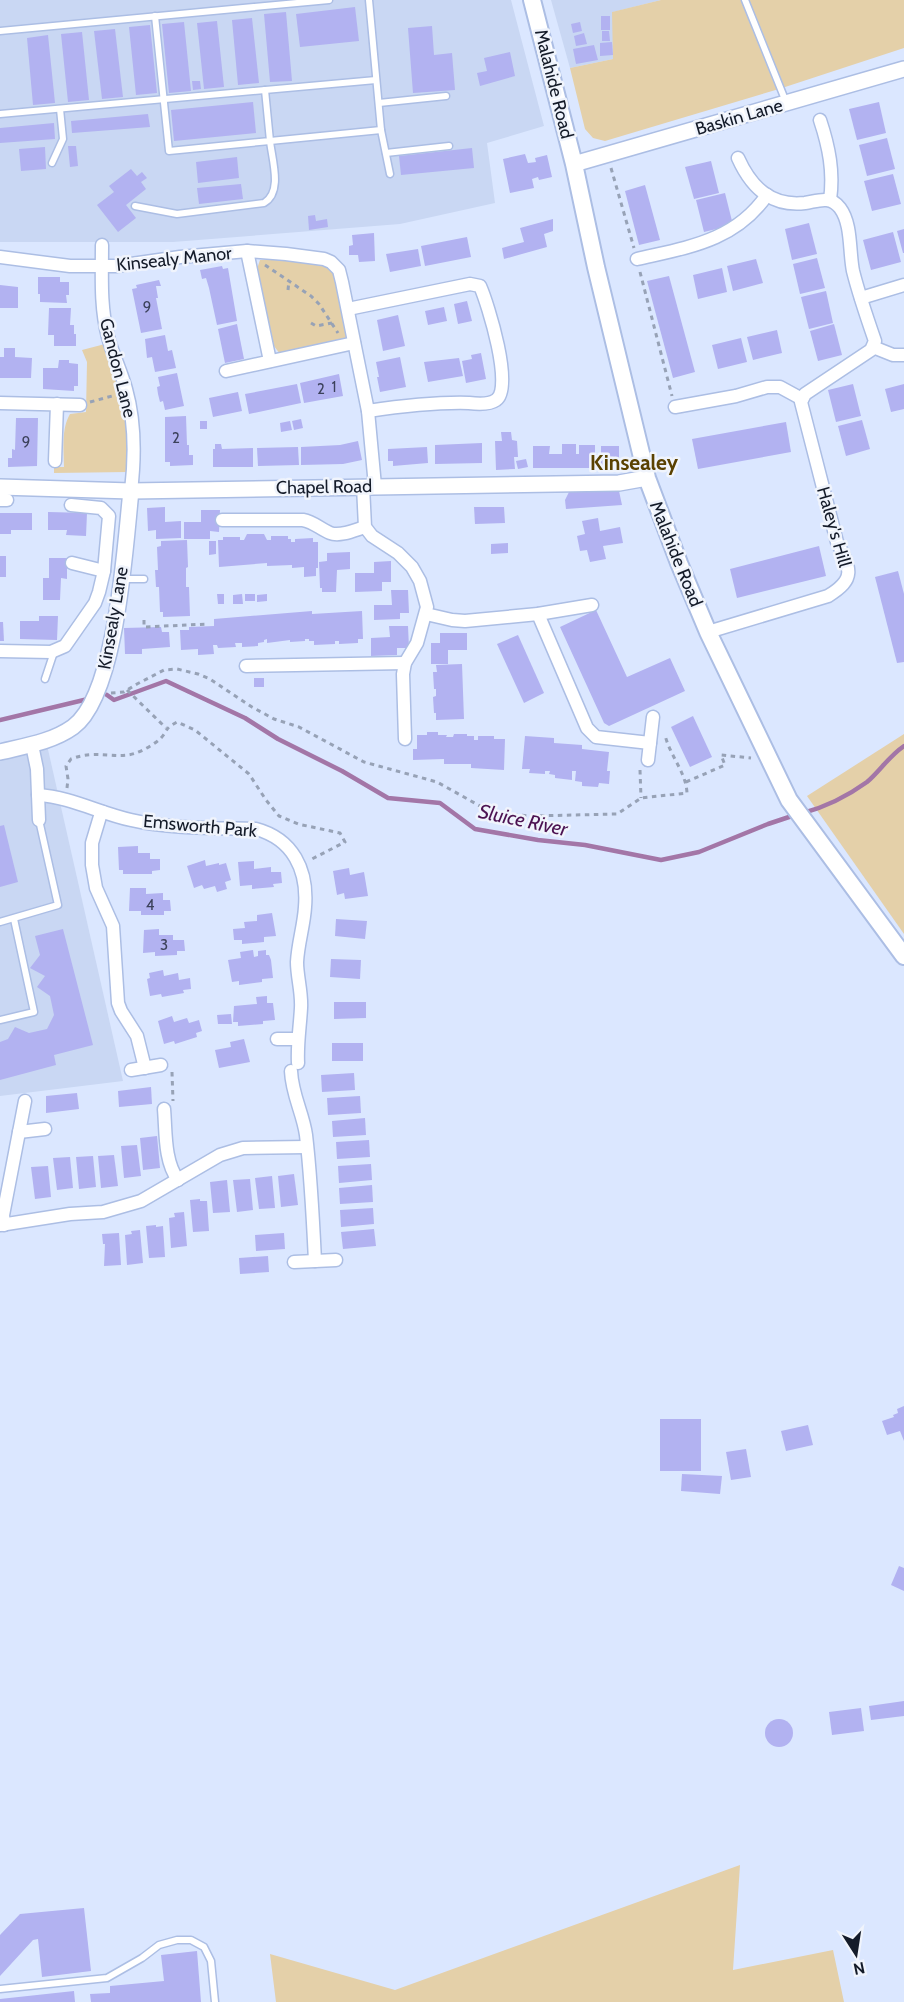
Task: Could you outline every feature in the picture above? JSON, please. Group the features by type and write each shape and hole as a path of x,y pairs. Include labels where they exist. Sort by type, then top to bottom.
{"main road":[{"name":"Malahide Road","path":"532,0 574,164 596,267 647,478 708,632 789,800 904,956"}],"street":[{"name":"Baskin Lane","path":"574,164 904,69"},
{"path":"820,120 829,150 832,184 830,200"},
{"path":"675,407 736,396 767,387 780,387 802,399 821,382 860,358 873,347 875,341 861,298 844,217 840,208 830,200 788,202 767,195 758,190 747,177 738,158"},
{"path":"637,259 692,247 720,237 756,210 767,195"},
{"name":"Gandon Lane","path":"102,245 101,287 106,326 127,392 131,421 133,448 131,491"},
{"name":"Kinsealy Manor","path":"0,257 70,266 117,266 180,257 295,255 332,262 339,270 348,309 350,344 368,411 369,486 365,527"},
{"name":"Kinsealy Manor","path":"248,256 270,362"},
{"path":"348,309 470,284 480,286 501,361 503,379 501,396 495,402 485,404 447,402 368,411"},
{"path":"861,298 904,285"},
{"path":"226,371 350,344"},
{"path":"873,347 893,355 904,355"},
{"name":"Haley's Hill","path":"708,632 828,596 843,586 848,576 846,560 837,542 809,439 802,399"},
{"path":"0,403 80,405"},
{"path":"54,461 57,404"},
{"name":"Chapel Road","path":"2,496 131,491 619,483 647,478"},
{"name":"Kinsealy Lane","path":"0,752 58,736 75,726 92,703 106,669 121,579 131,491"},
{"path":"0,651 54,651 64,646 95,603 104,571 109,516 101,508 71,505"},
{"path":"222,520 303,520 312,522 336,535 365,527 372,536 398,553 412,567 424,593 427,607 417,643 405,663 403,674 405,739"},
{"path":"72,563 104,571"},
{"path":"426,614 465,621 538,614 592,605"},
{"path":"538,614 591,734 596,737 650,743"},
{"path":"246,666 405,663"},
{"path":"648,760 653,717"},
{"path":"32,745 37,769 39,820"},
{"name":"Emsworth Park","path":"38,795 64,798 103,812 159,825 256,829 269,832 293,853 300,866 306,897 297,960 301,1008 292,1088 305,1133 310,1162 315,1261"},
{"path":"103,812 94,833 92,865 96,888 113,926 118,1003 137,1036 145,1068"},
{"path":"277,1039 297,1039"},
{"path":"131,1070 161,1065"},
{"path":"25,1101 2,1225 70,1214 104,1212 141,1201 178,1180 192,1169 220,1155 243,1148 306,1148"},
{"path":"164,1109 169,1161 172,1172 178,1180"},
{"path":"19,1132 45,1129"},
{"path":"294,1262 336,1260"}],"lane":[{"path":"0,31 329,0"},
{"path":"369,0 381,130 390,174"},
{"path":"745,0 787,104"},
{"path":"155,16 169,151 381,130"},
{"path":"0,114 376,80"},
{"path":"135,206 177,214 264,203 270,199 275,189 265,90"},
{"path":"379,103 446,96"},
{"path":"52,163 63,139 60,108"},
{"path":"386,153 449,146"},
{"path":"121,579 144,579"},
{"path":"45,679 54,651"},
{"path":"0,922 58,905 39,820"},
{"path":"0,1020 34,1012 14,919"},
{"path":"0,1989 107,1978 142,1958 159,1945 177,1940 191,1940 204,1947 211,1961 215,2002"}],"path":[{"path":"608,155 675,407"},
{"path":"248,256 259,261 319,304 350,344"},
{"path":"288,281 288,290"},
{"path":"311,323 316,326 332,323"},
{"path":"80,405 116,395"},
{"path":"144,620 144,627 208,624"},
{"path":"99,689 112,694 128,691 164,670 177,669 198,674 210,679 274,719 299,727 363,762 437,782 480,806 506,814 531,816 617,814 642,798 687,793 686,782 668,749 662,719 653,717"},
{"path":"128,691 166,728"},
{"path":"64,798 68,779 66,766 71,759 92,753 128,755 135,753 148,748 161,738 166,728 177,722 195,730 249,774 266,801 279,816 298,824 340,833 345,842 300,866"},
{"path":"686,782 725,765 722,755 768,759"},
{"path":"642,798 640,769 648,760"}],"shaded area":[{"path":"0,0 511,0 544,126 487,143 495,203 400,224 173,242 0,242"},
{"path":"551,0 661,0 613,12 613,59 570,68"},
{"path":"661,0 904,0 904,48 779,89 605,141 593,138 585,129 570,68 613,59 612,12"},
{"path":"260,260 310,261 328,266 335,271 349,335 347,341 280,354 274,346 257,269"},
{"path":"105,344 127,415 128,472 54,473 54,467 64,467 64,433 70,414 86,412 87,362 82,350"},
{"path":"904,734 904,934 807,796"},
{"path":"47,745 123,1081 0,1096 0,756"},
{"path":"740,1865 733,1970 833,1950 844,2002 276,2002 270,1954 395,1990"}],"building":[{"path":"355,7 359,41 300,47 296,14"},
{"path":"286,12 292,81 270,82 264,14"},
{"path":"601,16 610,16 610,30 601,30"},
{"path":"252,18 259,83 238,85 232,20"},
{"path":"217,21 224,87 204,89 197,23"},
{"path":"184,22 191,91 169,93 162,24"},
{"path":"580,22 582,31 573,33 571,24"},
{"path":"150,25 157,93 136,95 129,27"},
{"path":"432,26 434,55 452,53 455,90 413,93 408,28"},
{"path":"115,29 123,97 102,99 94,31"},
{"path":"602,31 609,31 610,41 602,41"},
{"path":"82,32 89,100 68,102 61,34"},
{"path":"584,33 587,44 576,46 574,36"},
{"path":"48,35 55,103 33,105 27,38"},
{"path":"612,42 613,55 600,56 600,43"},
{"path":"594,45 598,60 576,64 573,49"},
{"path":"510,52 515,76 480,86 477,73 487,71 484,58"},
{"path":"192,81 200,81 201,89 193,90"},
{"path":"253,102 256,133 174,141 171,110"},
{"path":"879,102 886,133 857,140 849,109"},
{"path":"148,114 150,127 72,133 71,121"},
{"path":"54,123 55,139 0,143 0,128"},
{"path":"887,138 895,169 867,176 859,145"},
{"path":"68,146 76,146 78,166 70,167"},
{"path":"45,147 46,169 21,171 19,149"},
{"path":"472,148 474,168 401,175 399,156"},
{"path":"525,154 528,163 536,162 535,158 547,155 552,177 532,179 534,188 510,193 503,159"},
{"path":"237,157 239,178 198,183 196,162"},
{"path":"711,161 719,193 694,199 685,167"},
{"path":"131,169 137,176 142,172 147,178 141,182 146,189 126,205 136,218 118,232 97,205 114,192 109,186"},
{"path":"893,174 901,204 872,211 864,181"},
{"path":"241,184 243,199 199,204 197,188"},
{"path":"645,185 660,240 639,245 625,191"},
{"path":"725,193 733,225 704,232 696,200"},
{"path":"315,215 316,221 327,219 328,227 309,230 308,216"},
{"path":"553,219 553,231 544,234 547,247 504,259 502,248 524,242 520,228"},
{"path":"809,223 817,254 792,260 785,229"},
{"path":"904,229 904,253 903,253 897,231"},
{"path":"893,232 901,262 871,270 863,240"},
{"path":"374,233 375,261 359,262 358,255 349,255 349,246 353,245 352,235"},
{"path":"467,237 471,257 425,266 421,246"},
{"path":"418,249 421,266 390,272 386,254"},
{"path":"817,258 825,288 800,294 793,264"},
{"path":"756,259 763,283 733,291 727,266"},
{"path":"222,266 223,269 228,268 237,321 217,325 206,278 202,279 200,270"},
{"path":"722,268 727,292 698,299 693,275"},
{"path":"669,276 695,372 673,378 647,281"},
{"path":"38,277 60,277 60,282 69,282 67,303 40,302"},
{"path":"159,280 161,286 156,286 158,298 156,298 162,329 141,333 132,289 137,288 136,285"},
{"path":"0,285 18,287 18,308 0,308"},
{"path":"826,291 833,323 809,329 801,297"},
{"path":"467,301 472,321 458,324 454,304"},
{"path":"444,307 447,321 428,325 425,311"},
{"path":"49,308 71,308 70,325 74,325 76,346 54,346 54,335 48,335"},
{"path":"398,315 405,346 383,351 377,320"},
{"path":"237,324 244,359 225,363 218,329"},
{"path":"834,324 842,355 818,361 810,331"},
{"path":"777,330 782,353 753,360 747,337"},
{"path":"165,335 168,351 172,350 176,368 155,372 152,357 147,358 145,339"},
{"path":"741,338 747,362 718,369 712,345"},
{"path":"4,348 15,348 15,357 32,358 31,378 0,378 0,357 4,357"},
{"path":"481,353 486,379 466,383 462,361 472,359 471,355"},
{"path":"400,357 406,387 380,392 376,362"},
{"path":"459,358 463,376 428,382 424,362"},
{"path":"59,360 69,360 69,363 78,364 78,386 74,386 74,391 43,389 43,368 58,368"},
{"path":"177,373 184,406 165,410 158,394 157,387 160,386 158,377"},
{"path":"339,374 343,396 304,403 300,383"},
{"path":"297,384 301,403 249,414 245,394"},
{"path":"853,384 861,416 836,422 828,390"},
{"path":"904,384 904,409 891,412 885,389"},
{"path":"238,392 242,411 213,417 209,398"},
{"path":"186,416 187,445 189,445 189,455 193,455 193,465 170,466 170,462 165,462 165,417"},
{"path":"16,418 38,418 37,466 8,467 8,458 12,458 12,449 15,450"},
{"path":"301,419 303,428 294,430 292,421"},
{"path":"862,420 870,449 846,456 838,426"},
{"path":"200,421 207,421 207,429 200,429"},
{"path":"290,421 292,430 281,432 280,423"},
{"path":"786,422 791,452 698,469 692,439"},
{"path":"501,432 511,432 512,440 517,441 518,457 514,457 515,469 496,470 495,441 502,441"},
{"path":"358,441 362,460 343,464 301,465 301,447 340,445"},
{"path":"482,443 482,463 435,464 435,445"},
{"path":"215,444 221,444 222,449 253,448 253,467 213,467"},
{"path":"562,444 576,444 576,454 579,454 579,445 595,445 595,454 601,454 601,446 619,446 619,468 533,468 533,446 550,446 549,454 562,454"},
{"path":"298,447 299,465 258,466 257,448"},
{"path":"427,447 428,463 393,466 393,461 388,461 388,449"},
{"path":"526,459 528,467 518,469 516,461"},
{"path":"619,491 622,505 566,509 565,500 569,492"},
{"path":"165,507 165,522 181,521 181,538 156,539 156,530 148,531 147,508"},
{"path":"474,507 504,507 505,523 475,524"},
{"path":"201,510 220,510 219,532 210,531 210,539 184,539 184,522 201,522"},
{"path":"48,512 87,513 86,536 66,535 67,530 48,530"},
{"path":"0,513 32,513 32,530 11,530 11,534 0,534"},
{"path":"598,518 600,531 620,527 623,543 603,546 606,559 590,562 587,550 580,551 577,536 585,534 582,521"},
{"path":"247,534 264,534 267,540 271,540 271,536 288,536 291,542 295,542 295,539 313,538 313,542 318,542 316,576 304,577 304,567 292,568 292,565 267,566 267,563 219,567 218,540 223,540 223,537 240,537 240,540 244,540"},
{"path":"187,540 186,587 189,587 190,616 163,617 163,612 160,612 159,587 156,587 157,547 161,546 161,541"},
{"path":"209,541 216,541 216,554 209,555"},
{"path":"508,543 508,553 491,554 491,544"},
{"path":"819,546 826,576 737,598 730,569"},
{"path":"350,552 350,569 337,570 336,592 322,592 319,562 327,561 327,553"},
{"path":"0,556 6,556 6,577 0,577"},
{"path":"49,558 67,558 67,579 61,578 60,600 43,600 43,578 49,578"},
{"path":"391,561 391,582 382,582 382,591 355,592 355,573 374,573 374,562"},
{"path":"898,571 904,594 904,662 897,663 875,577"},
{"path":"391,590 408,590 409,613 400,613 400,619 374,620 374,605 392,605"},
{"path":"217,594 224,594 224,604 218,604"},
{"path":"242,594 243,604 233,604 233,595"},
{"path":"245,594 255,594 255,601 245,601"},
{"path":"267,594 267,601 257,602 257,595"},
{"path":"596,610 627,677 670,658 685,691 609,726 604,723 560,627"},
{"path":"312,611 312,614 362,611 363,639 358,639 358,643 339,644 339,641 335,641 335,644 314,645 314,641 309,641 309,639 267,643 267,639 258,643 258,646 242,647 242,643 235,643 236,647 218,648 217,645 213,645 214,654 198,655 198,649 181,650 180,630 189,630 189,627 214,626 214,619"},
{"path":"39,616 58,616 57,640 20,639 20,621 39,621"},
{"path":"0,622 3,622 4,641 0,641"},
{"path":"389,626 408,626 409,648 397,648 397,655 371,656 371,638 390,637"},
{"path":"161,627 162,632 169,632 170,647 142,649 142,654 125,654 124,628"},
{"path":"440,633 467,633 467,650 448,650 448,664 431,664 431,643 440,643"},
{"path":"518,635 544,693 524,703 497,644"},
{"path":"462,664 464,719 436,720 433,697 436,696 436,689 434,689 433,672 437,672 436,665"},
{"path":"254,678 264,678 264,687 254,687"},
{"path":"693,716 712,757 690,767 671,727"},
{"path":"427,732 438,732 438,735 447,735 446,737 453,737 454,734 467,734 467,736 474,736 474,740 478,740 478,736 505,739 504,770 471,768 471,764 444,764 444,759 413,760 413,749 417,749 417,735 427,735"},
{"path":"525,736 554,738 554,743 582,745 582,749 609,752 607,771 610,771 609,784 599,783 598,787 582,786 582,782 575,781 576,771 572,771 572,780 555,778 555,775 549,774 550,771 545,771 545,774 529,773 530,769 522,769"},
{"path":"4,825 18,882 0,887 0,826"},
{"path":"138,846 138,853 150,853 150,859 160,859 160,870 152,871 152,874 123,874 123,870 119,870 118,847"},
{"path":"205,860 206,866 226,863 231,880 225,882 227,889 217,892 215,886 204,889 202,885 194,888 187,866"},
{"path":"254,861 254,869 271,867 271,872 281,872 282,883 273,884 274,887 252,889 252,885 240,886 238,862"},
{"path":"349,868 350,875 364,872 368,896 345,899 344,893 337,895 333,871"},
{"path":"130,888 146,888 146,894 163,893 163,900 170,900 171,911 164,911 164,915 141,915 141,911 129,911"},
{"path":"272,913 276,936 264,937 264,942 242,944 242,940 234,940 233,929 245,928 244,922 257,921 257,915"},
{"path":"336,919 367,921 365,939 335,936"},
{"path":"63,929 93,1045 54,1055 56,1065 0,1080 0,1042 8,1039 15,1027 29,1033 47,1029 54,1015 50,996 37,987 45,976 30,968 40,955 35,936"},
{"path":"159,929 159,935 173,935 173,940 184,940 185,951 177,951 177,955 155,956 155,952 143,953 144,930"},
{"path":"253,950 254,957 258,956 258,951 266,950 266,955 269,955 271,960 273,978 239,985 239,981 232,982 228,960 241,958 240,952"},
{"path":"331,959 361,960 360,979 330,977"},
{"path":"163,970 164,976 178,973 179,980 190,978 191,989 183,990 184,993 162,997 161,994 150,996 147,979 150,978 149,973"},
{"path":"267,996 267,1003 273,1003 275,1020 263,1021 263,1024 238,1026 238,1022 233,1022 234,1006 257,1004 256,997"},
{"path":"334,1002 366,1002 366,1018 334,1019"},
{"path":"231,1014 232,1024 218,1024 217,1015"},
{"path":"172,1016 174,1022 187,1018 189,1023 199,1020 202,1031 196,1033 197,1037 175,1044 174,1041 164,1044 158,1021"},
{"path":"244,1039 250,1062 219,1068 215,1050 231,1047 230,1042"},
{"path":"332,1043 363,1043 363,1061 332,1061"},
{"path":"354,1073 355,1090 322,1092 321,1075"},
{"path":"151,1087 152,1104 119,1107 118,1091"},
{"path":"77,1093 79,1109 46,1113 46,1096"},
{"path":"360,1096 361,1113 328,1115 327,1098"},
{"path":"365,1118 366,1135 333,1137 332,1121"},
{"path":"157,1136 160,1168 143,1170 140,1138"},
{"path":"369,1140 370,1157 337,1159 336,1142"},
{"path":"137,1145 141,1176 124,1178 121,1146"},
{"path":"114,1155 118,1186 101,1188 98,1156"},
{"path":"93,1156 96,1187 79,1189 76,1157"},
{"path":"70,1157 73,1188 57,1190 53,1158"},
{"path":"371,1164 372,1180 339,1183 338,1166"},
{"path":"48,1166 51,1197 35,1199 31,1167"},
{"path":"294,1174 298,1205 281,1207 278,1176"},
{"path":"272,1176 275,1208 259,1209 255,1178"},
{"path":"250,1179 253,1210 237,1212 233,1180"},
{"path":"227,1180 230,1212 213,1213 210,1182"},
{"path":"372,1185 373,1202 340,1204 339,1188"},
{"path":"200,1199 200,1201 207,1201 209,1231 193,1232 190,1200"},
{"path":"373,1208 374,1224 341,1227 340,1210"},
{"path":"184,1212 187,1246 171,1248 169,1218 175,1217 174,1213"},
{"path":"156,1225 156,1227 163,1226 165,1257 149,1258 146,1226"},
{"path":"374,1229 376,1246 343,1249 341,1232"},
{"path":"140,1230 143,1263 127,1265 125,1235 132,1234 131,1231"},
{"path":"119,1233 121,1265 104,1266 105,1244 103,1244 102,1234"},
{"path":"284,1233 285,1249 256,1251 255,1235"},
{"path":"268,1256 269,1272 240,1274 239,1258"},
{"path":"904,1406 904,1441 900,1431 887,1435 882,1421 894,1417 893,1415 898,1413 897,1409"},
{"path":"660,1419 701,1419 701,1471 660,1471"},
{"path":"808,1425 813,1445 786,1451 781,1431"},
{"path":"746,1449 751,1477 731,1480 726,1452"},
{"path":"682,1474 722,1476 720,1494 681,1491"},
{"path":"899,1566 904,1568 904,1591 891,1585"},
{"path":"904,1701 904,1716 871,1720 869,1706"},
{"path":"861,1708 864,1731 832,1735 829,1712"},
{"path":"779,1719 789,1723 793,1733 789,1743 779,1747 769,1743 765,1733 769,1723"},
{"path":"84,1908 91,1971 42,1977 38,1939 33,1940 0,1976 0,1935 20,1914"},
{"path":"197,1951 201,2002 91,2002 90,1994 110,1993 110,1986 164,1981 161,1955"},
{"path":"74,1991 75,2002 0,2002 0,1999"}],"waterway":[{"name":"Sluice River","path":"107,695 114,700 166,681 245,718 278,739 342,771 388,798 440,803 475,829 538,840 585,845 661,860 699,852 795,815"},
{"name":"Sluice River","path":"0,720 88,699"},
{"path":"803,813 828,804 860,787 904,746"}],"district":[{"name":"Kinsealey","path":"634,463"}]}
